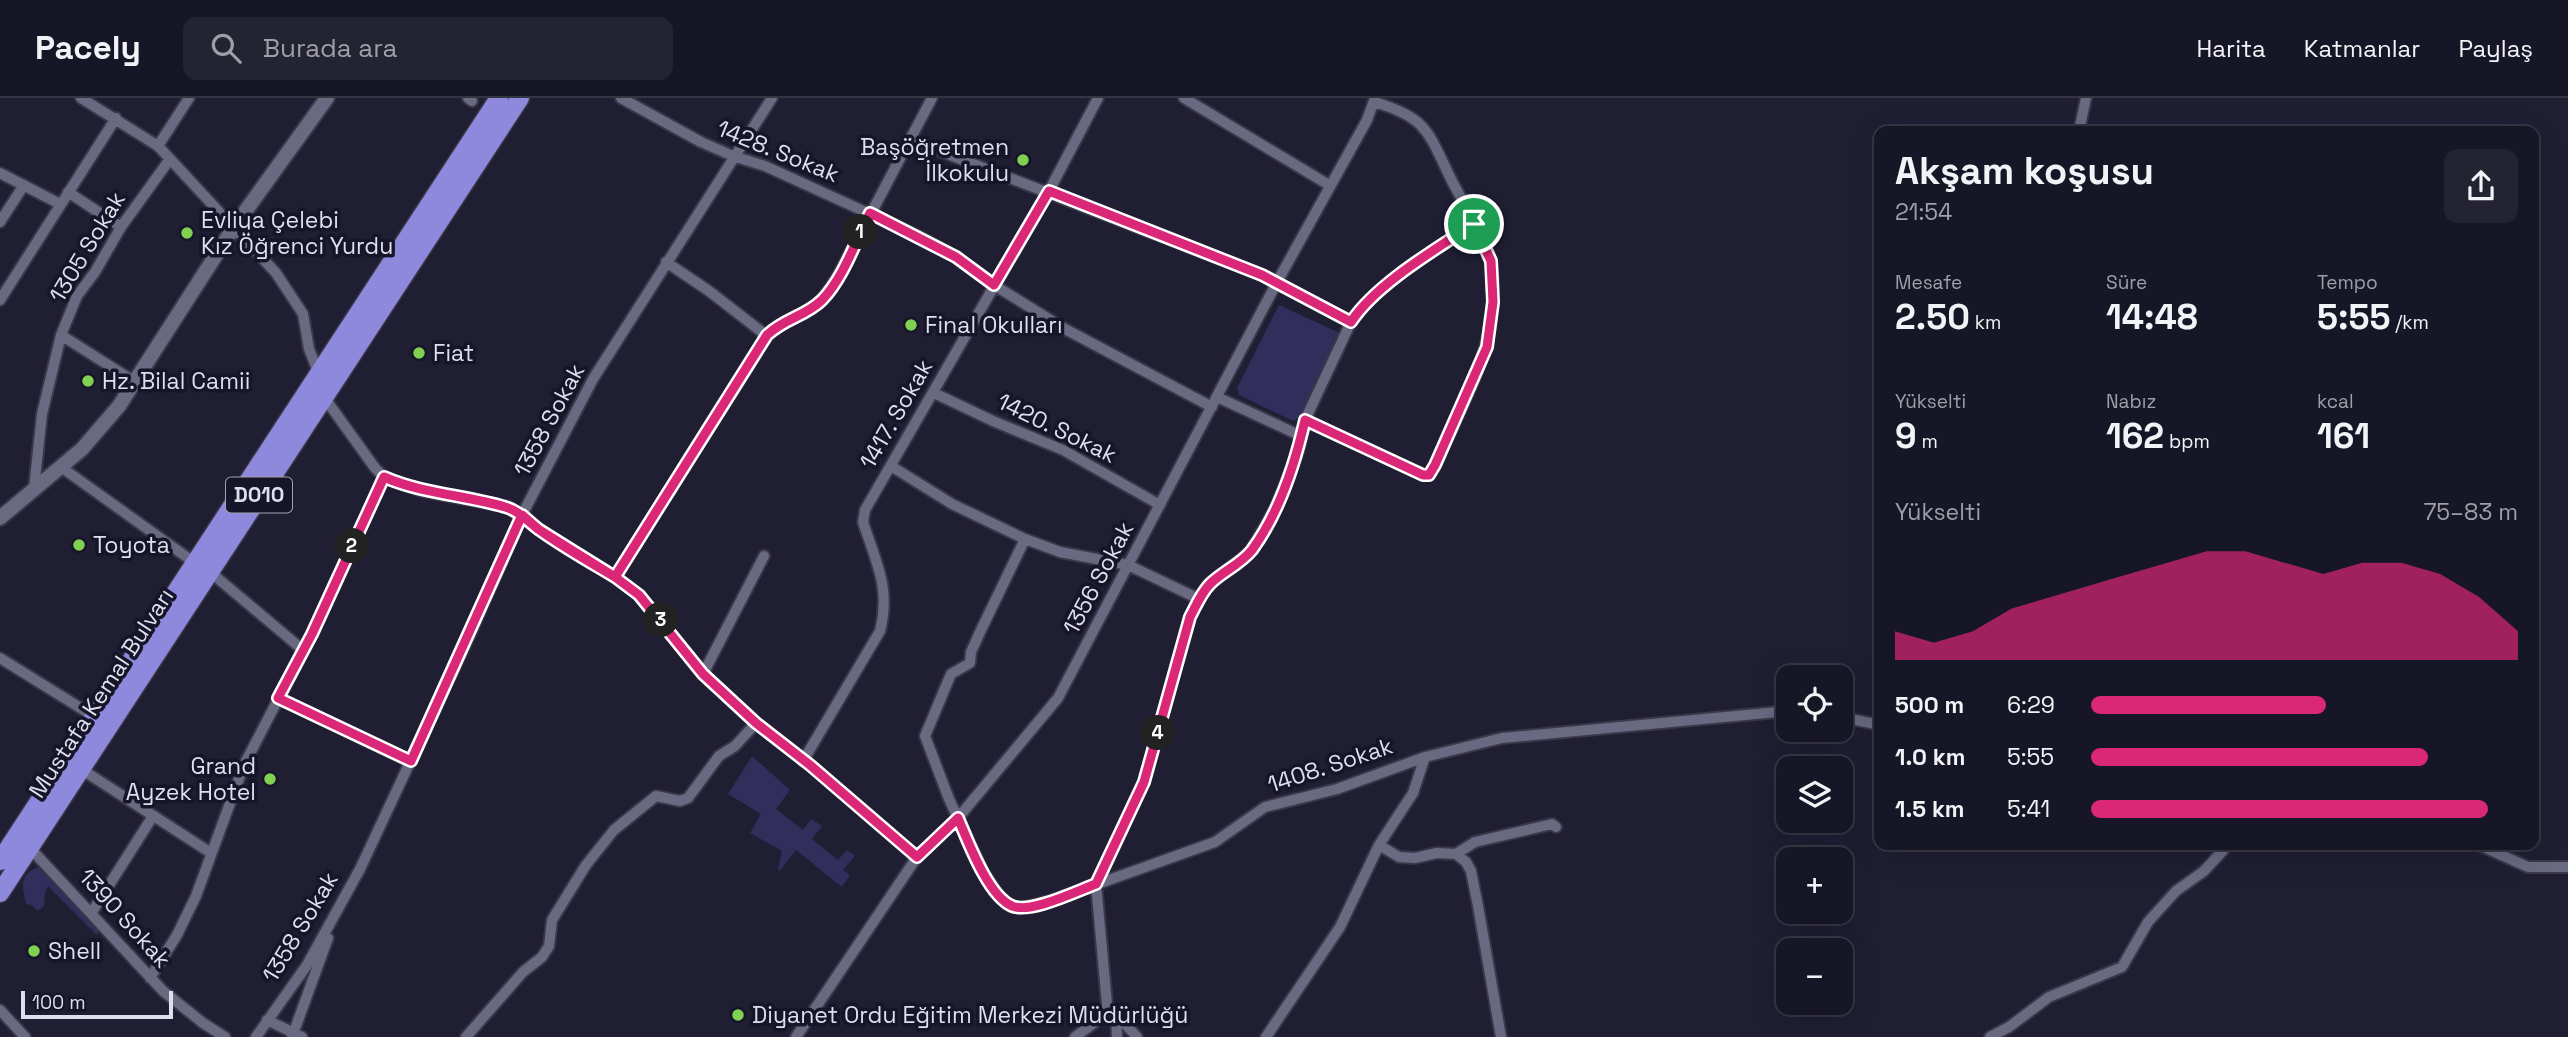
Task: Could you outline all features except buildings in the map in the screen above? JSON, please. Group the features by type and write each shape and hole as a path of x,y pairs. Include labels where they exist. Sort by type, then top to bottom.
{"highway":[{"name":"Mustafa Kemal Bulvarı","path":"0,893 81,769 319,374 499,98"},
{"name":"Mustafa Kemal Bulvarı","path":"0,861 95,717 324,397 520,98"}],"street":[{"path":"81,98 158,146 276,273 303,314 309,349 319,374"},
{"path":"158,146 189,98"},
{"path":"0,516 82,449 119,406 234,228 327,98"},
{"name":"1428. Sokak","path":"621,98 701,142 765,166 870,213 956,257 994,285 1065,330 1214,402 1301,436"},
{"name":"1358 Sokak","path":"256,1037 307,965 337,914 411,761 522,515 593,379 772,98"},
{"path":"615,577 767,335 778,325 805,313 822,299 838,276 932,98"},
{"name":"1417. Sokak","path":"803,761 880,631 885,612 886,594 863,522 865,510 1049,191 1098,98"},
{"path":"1184,98 1329,185"},
{"path":"2080,126 2086,98"},
{"path":"1305,420 1423,475 1429,475 1475,379 1487,347 1493,302 1491,261 1426,129 1410,116 1374,100"},
{"name":"1356 Sokak","path":"796,1037 917,857 958,818 1058,698 1276,284 1367,120 1374,100"},
{"path":"0,300 116,118"},
{"path":"911,139 1262,275 1351,322"},
{"name":"1305 Sokak","path":"34,488 42,414 61,335 77,296 95,272 121,227 170,159"},
{"path":"0,173 60,204"},
{"path":"0,222 24,185"},
{"path":"68,192 121,227"},
{"path":"1076,1037 1102,1017 1107,1004 1096,884 1144,782 1190,617 1209,584 1250,552 1275,509 1298,452 1305,420 1360,308 1431,252 1474,224"},
{"path":"666,262 767,335"},
{"path":"61,335 135,382"},
{"name":"1420. Sokak","path":"934,393 1063,450 1160,505"},
{"path":"324,397 384,477 422,491 508,507 615,577 645,601 703,674 756,723 917,857"},
{"path":"891,466 952,504 1025,539 1060,552 1128,565 1199,599"},
{"path":"61,467 202,567 303,650"},
{"path":"150,978 177,935 196,896 244,765 303,650 384,477"},
{"name":"1408. Sokak","path":"1025,539 971,652 970,663 951,674 925,736 984,874 1010,906 1022,908 1050,901 1214,842 1265,807 1337,789 1425,757 1502,738 1776,712"},
{"path":"703,674 764,556"},
{"path":"0,658 95,717"},
{"path":"278,698 411,761"},
{"path":"1853,719 1874,724"},
{"path":"466,1037 523,972 542,957 549,946 552,920 586,865 614,830 656,796 680,801 688,798 719,756 735,746 756,723"},
{"path":"1266,1037 1340,927 1380,845 1413,793 1425,757"},
{"path":"81,769 211,853"},
{"path":"92,912 153,816"},
{"path":"1380,845 1399,857 1415,858 1437,853 1455,853 1475,842 1552,824 1556,827"},
{"name":"1390 Sokak","path":"30,848 92,912 150,978 203,1023 225,1037"},
{"path":"1990,1037 2009,1027 2049,997 2122,967 2148,922 2176,891 2204,871 2223,850"},
{"path":"2490,850 2528,867 2568,867"},
{"path":"1455,853 1466,862 1471,871 1501,1037"},
{"path":"267,1020 296,1036 337,914"},
{"path":"1107,1004 1137,1037"},
{"path":"0,1010 25,1037"},
{"path":"1116,1014 1117,1037"}],"shaded area":[{"path":"1279,305 1342,334 1300,417 1293,421 1239,395 1237,388"},
{"path":"752,756 790,790 776,809 803,830 811,819 822,826 812,839 838,860 847,850 855,856 843,870 850,875 842,887 796,850 780,871 778,870 782,851 750,833 761,814 728,794"},
{"path":"38,867 99,931 97,935 48,886 44,906 38,911 32,905 26,904 23,882 28,873"}],"place":[{"name":"Başöğretmen İlkokulu","path":"1023,160"},
{"name":"Evliya Çelebi Kız Öğrenci Yurdu","path":"187,233"},
{"name":"Final Okulları","path":"911,325"},
{"name":"Fiat","path":"419,353"},
{"name":"Hz. Bilal Camii","path":"88,381"},
{"name":"Toyota","path":"79,545"},
{"name":"Grand Ayzek Hotel","path":"270,779"},
{"name":"Shell","path":"34,951"},
{"name":"Diyanet Ordu Eğitim Merkezi Müdürlüğü","path":"738,1015"}],"route":[{"path":"1474,224 1431,252 1374,296 1360,308 1351,322 1262,275 1049,191 994,285 956,257 870,213 838,276 822,299 805,313 778,325 752,356 615,577 538,529 522,515 508,507 422,491 384,477 312,634 278,698 411,761 522,515 538,529 639,595 703,674 756,723 810,765 917,857 958,818 984,874 1010,906 1022,908 1050,901 1096,884 1144,782 1190,617 1209,584 1250,552 1259,538 1275,509 1298,452 1305,420 1423,475 1429,475 1435,465 1487,347 1493,302 1491,261 1474,224"}]}
